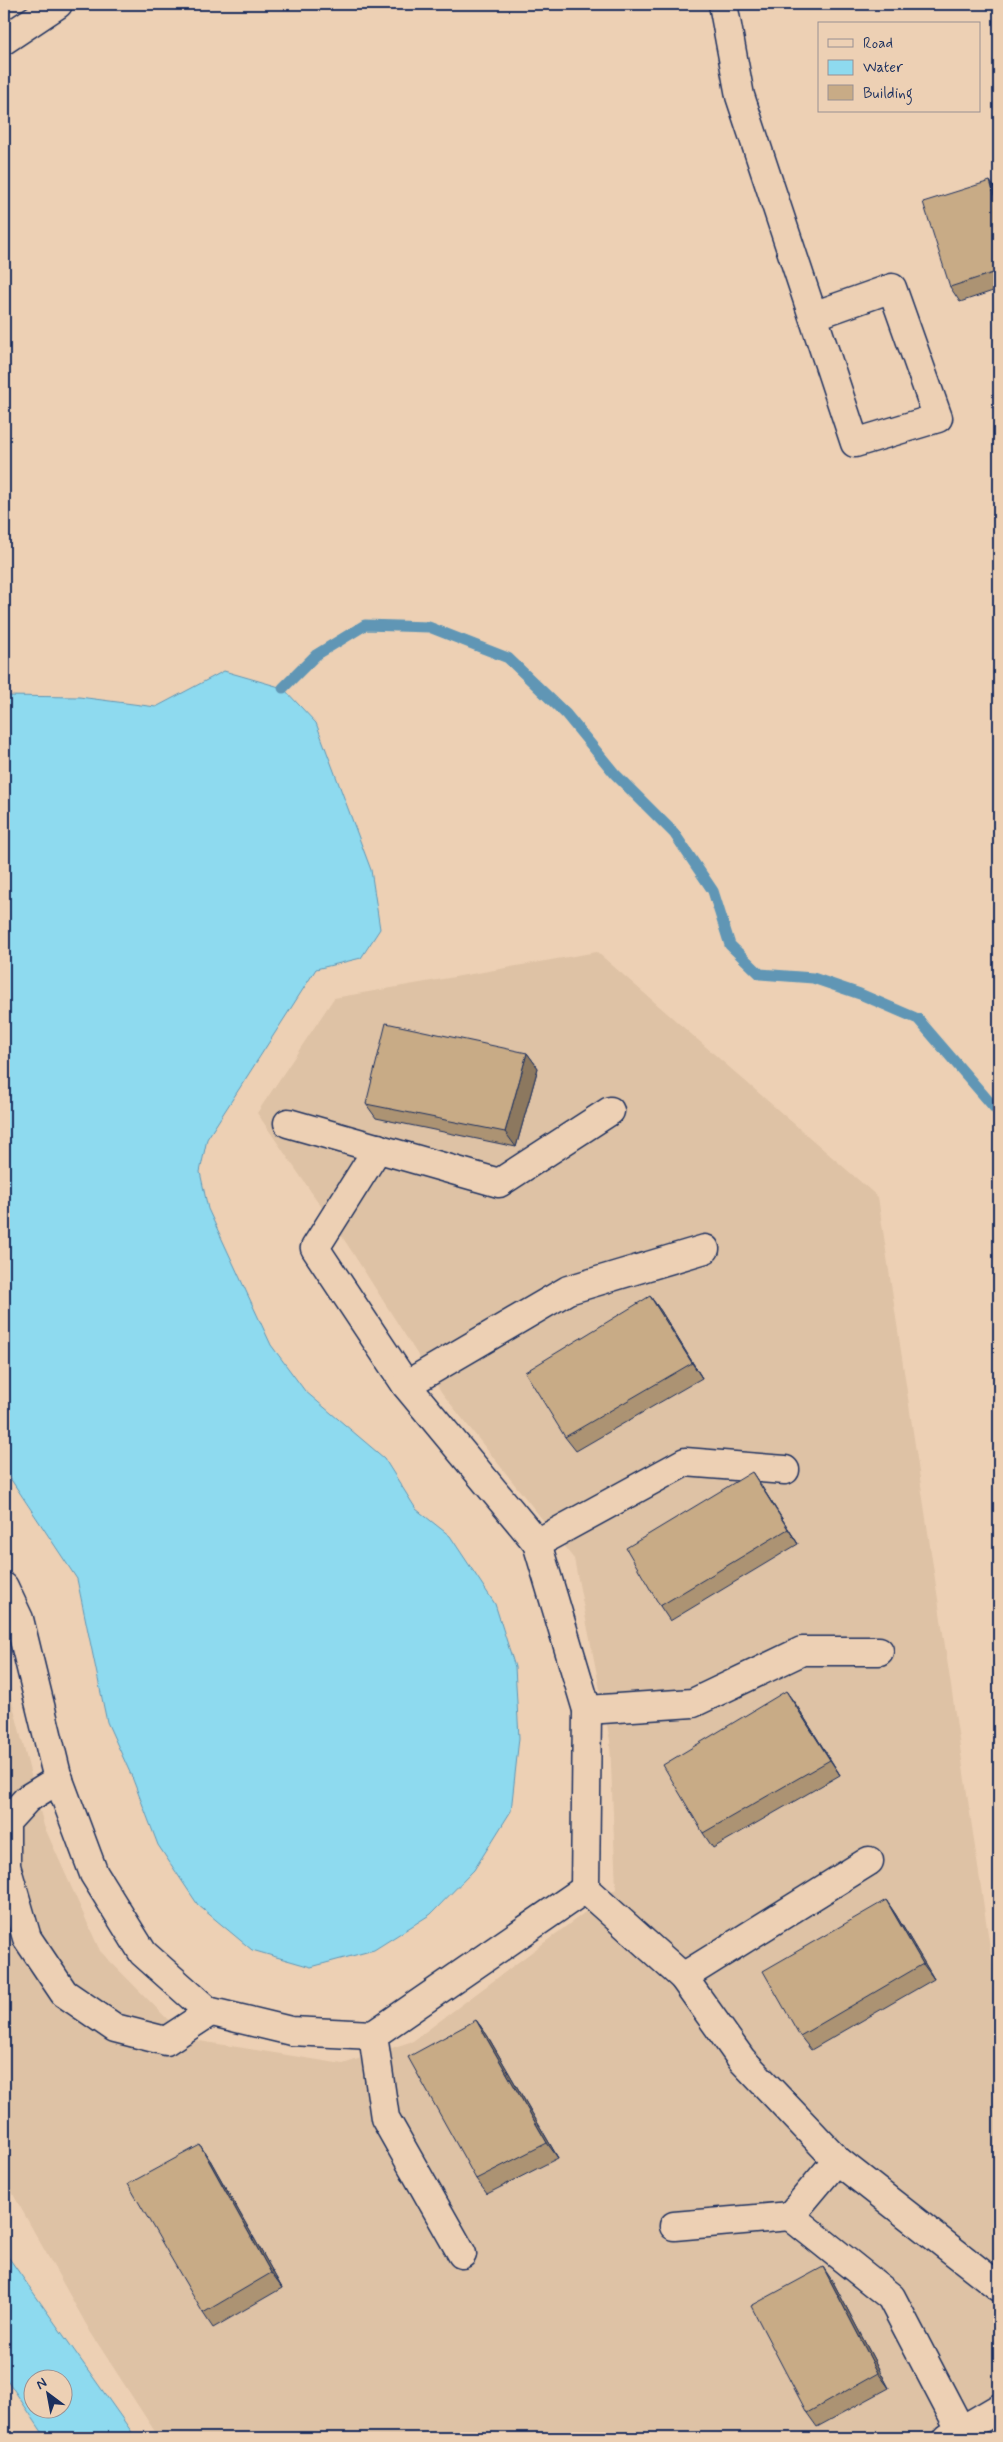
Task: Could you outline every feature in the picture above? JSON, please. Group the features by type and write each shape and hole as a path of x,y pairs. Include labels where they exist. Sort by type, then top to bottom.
{"street":[{"path":"4,40 58,4"},
{"path":"723,4 740,96 855,443 938,418 892,288 813,316"},
{"path":"288,1123 499,1183 610,1111"},
{"path":"378,1148 315,1248 406,1385 537,1544 587,1710 585,1889 683,1977 742,2060 837,2160 999,2287"},
{"path":"406,1385 568,1290 705,1250"},
{"path":"537,1544 684,1462 785,1470"},
{"path":"4,1587 19,1618 59,1779 94,1874 143,1953 210,2012 291,2031 373,2035 585,1889"},
{"path":"587,1710 693,1703 802,1651 879,1651"},
{"path":"59,1779 27,1799 6,1822 6,1866 27,1938 64,1993 114,2028 166,2041 210,2012"},
{"path":"683,1977 869,1861"},
{"path":"373,2035 385,2118 462,2254"},
{"path":"790,2216 837,2160"},
{"path":"674,2226 790,2216 891,2296 955,2435 999,2408"}],"shaded area":[{"path":"597,952 878,1197 999,2008 999,2438 159,2438 91,2333 4,2178 4,1670 44,1826 100,1951 187,2039 343,2064 413,2041 616,1889 610,1740 574,1559 442,1393 347,1244 257,1113 334,998"}],"water":[{"path":"224,671 283,688 316,723 371,870 380,929 361,958 316,969 207,1139 200,1172 208,1209 271,1345 305,1391 384,1458 416,1509 450,1536 495,1604 515,1667 519,1738 511,1811 474,1870 431,1914 374,1950 311,1967 252,1950 198,1905 158,1845 132,1777 107,1722 77,1579 4,1469 4,696 79,697 156,707"},
{"path":"4,2251 136,2438 46,2438 34,2420 72,2420 72,2370 22,2370 22,2402 4,2375"}],"building":[{"path":"990,181 999,212 999,271 950,287 923,202"},
{"path":"386,1023 527,1053 505,1132 366,1104"},
{"path":"650,1296 692,1363 565,1437 525,1372"},
{"path":"752,1472 788,1529 660,1606 626,1548"},
{"path":"786,1691 830,1760 703,1833 663,1765"},
{"path":"886,1900 923,1964 800,2036 763,1971"},
{"path":"476,2020 547,2143 476,2179 408,2057"},
{"path":"200,2145 271,2273 203,2313 128,2184"},
{"path":"823,2267 878,2373 807,2413 751,2306"}],"waterway":[{"path":"283,688 316,655 365,625 429,627 508,658 566,714 615,774 674,833 713,891 730,945 760,974 813,978 860,994 918,1019 999,1113"}]}
